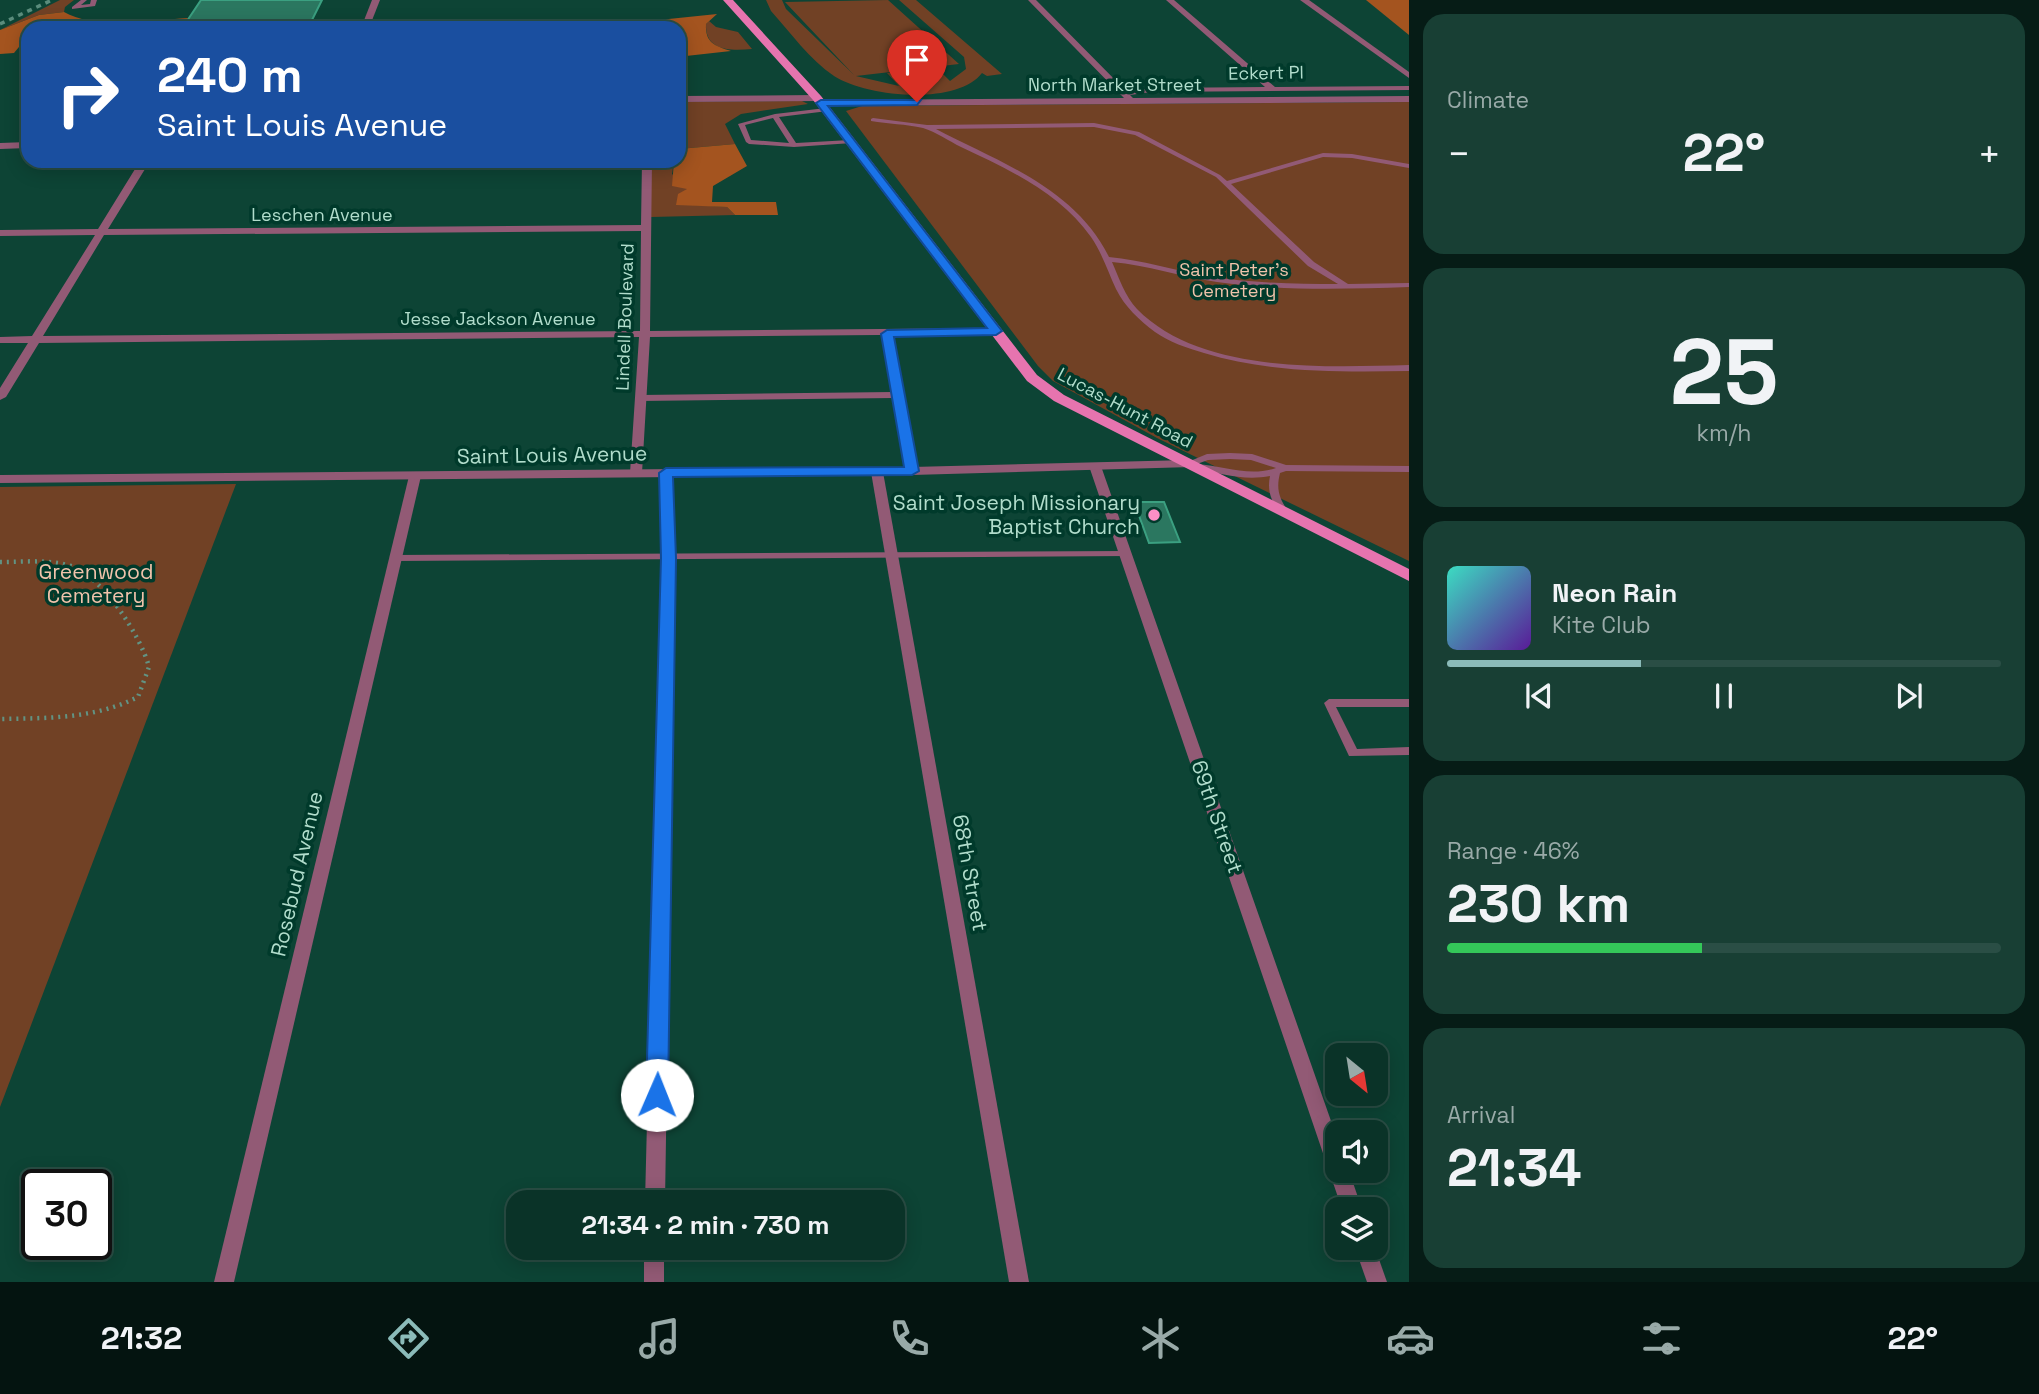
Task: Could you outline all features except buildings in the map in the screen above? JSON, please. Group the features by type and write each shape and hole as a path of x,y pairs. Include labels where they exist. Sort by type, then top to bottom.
{"main road":[{"name":"Lucas-Hunt Road","path":"728,0 821,104 1027,373 1046,390 1409,576"}],"street":[{"path":"368,21 376,0"},
{"path":"1032,0 1127,97"},
{"path":"1170,0 1273,89"},
{"path":"1304,0 1409,76"},
{"name":"Eckert Pl","path":"1127,97 1151,90 1409,88"},
{"name":"North Market Street","path":"686,99 821,104 1127,97 1409,99"},
{"path":"0,146 21,145"},
{"path":"0,397 141,168"},
{"name":"Lindell Boulevard","path":"636,473 645,335 647,168"},
{"name":"Leschen Avenue","path":"0,233 645,228"},
{"name":"Jesse Jackson Avenue","path":"0,340 996,331"},
{"name":"Saint Louis Avenue","path":"0,479 877,472 1096,469 1188,464"},
{"name":"69th Street","path":"1096,469 1325,1131"},
{"name":"68th Street","path":"877,472 1019,1282"},
{"path":"655,1190 668,558 666,473"},
{"name":"Rosebud Avenue","path":"224,1282 415,475"},
{"path":"654,1260 654,1282"},
{"path":"1369,1260 1377,1282"}],"lane":[{"path":"83,0 74,8 87,8 93,5 94,0"},
{"path":"821,104 741,124 750,142 794,145 850,142"},
{"path":"775,117 794,145"},
{"path":"873,120 927,127 1109,126 1164,146 1227,183 1311,264 1346,287"},
{"path":"927,127 997,159 1044,189 1093,234 1126,300 1136,313 1163,332 1216,355 1241,361 1314,369 1409,368"},
{"path":"1227,183 1323,155 1352,156 1409,166"},
{"path":"1107,259 1140,262 1217,280 1346,287 1409,285"},
{"path":"887,334 912,471"},
{"path":"640,398 898,395"},
{"path":"1188,464 1207,457 1241,456 1266,460 1280,470"},
{"path":"1188,464 1245,475 1280,470 1409,469"},
{"path":"1280,470 1271,488 1274,500 1284,513"},
{"path":"395,558 1126,554"},
{"path":"1409,703 1329,703 1353,753 1409,751"}],"path":[{"path":"0,562 57,563 82,571 94,581 117,610 142,648 149,671 138,697 112,710 90,715 0,719"}],"green space":[{"path":"60,0 74,0 65,7 64,12 39,15 0,30"},
{"path":"766,0 782,0 786,9 854,75 785,2 888,0 959,64 856,76 899,86 887,73 937,68 950,81 966,69 964,57 899,0 916,0 1002,74 987,76 982,73 970,83 933,94 911,95 867,89 834,76 825,69 771,11"},
{"path":"709,21 716,27 738,32 752,49 735,50 714,44 707,33 706,24"},
{"path":"802,101 808,104 741,114 725,124 735,144 686,148 686,102"},
{"name":"Saint Peter's Cemetery","path":"1409,102 1409,561 1157,438 1053,381 1038,366 846,111 862,106"},
{"path":"651,168 673,168 672,174 688,188 677,204 727,207 735,215 651,217"},
{"name":"Greenwood Cemetery","path":"236,484 0,1107 0,487"}],"shaded area":[{"path":"1366,0 1409,0 1409,35"},
{"path":"64,12 91,21 23,21 39,15"},
{"path":"717,14 706,24 707,36 716,45 731,51 686,56 686,21 659,20"},
{"path":"188,18 186,21 153,21"},
{"path":"21,22 21,44 14,53 0,54 0,30"},
{"path":"735,144 747,166 713,186 712,202 776,202 778,215 735,215 727,207 676,205 678,194 687,189 672,186 673,168 686,168 686,148"}],"railway":[{"path":"0,24 52,0"}],"place":[{"name":"Saint Joseph Missionary Baptist Church","path":"1154,515"}],"route":[{"path":"657,1095 668,558 666,473 912,471 887,334 996,331 821,103 917,102"}]}
